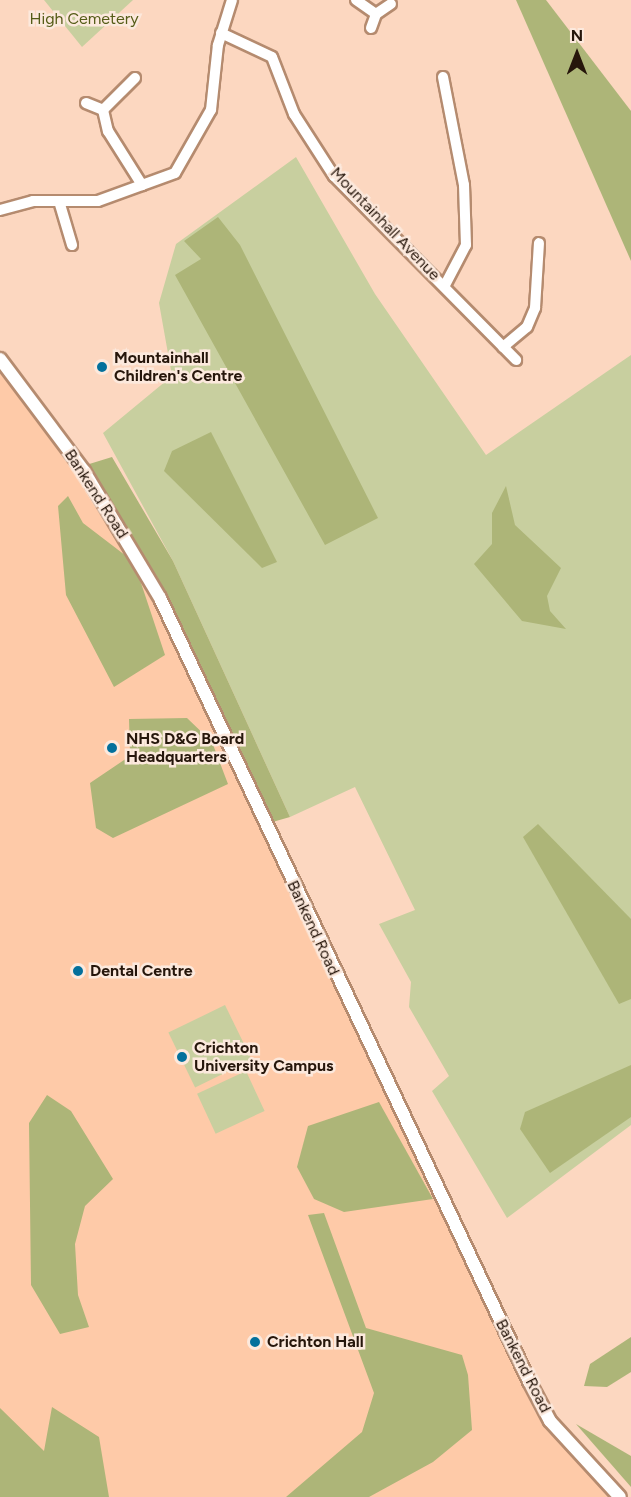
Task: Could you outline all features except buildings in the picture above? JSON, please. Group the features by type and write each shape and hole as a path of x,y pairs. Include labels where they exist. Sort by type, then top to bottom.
{"street":[{"path":"0,210 59,201 99,201 175,173 211,110 221,33 232,0"},
{"path":"356,0 376,14"},
{"path":"371,28 376,14 391,4"},
{"name":"Mountainhall Avenue","path":"221,33 272,57 294,114 334,176 445,285 516,360"},
{"path":"443,77 464,185 466,245 445,285"},
{"path":"103,110 135,78"},
{"path":"86,103 103,110"},
{"path":"103,110 108,131 142,185"},
{"path":"59,201 72,245"},
{"path":"503,347 528,327 535,308 539,243"},
{"name":"Bankend Road","path":"0,359 84,471 160,598 529,1381 550,1421 620,1497"}],"shaded area":[{"name":"Crichton University Campus","path":"0,362 96,500 145,586 535,1412 612,1497 0,1497"}],"green space":[{"name":"High Cemetery","path":"44,0 133,0 82,47"},
{"path":"516,0 546,0 631,111 631,261"},
{"path":"296,157 375,294 486,455 631,355 631,1125 507,1218 432,1091 449,1076 409,1007 411,982 379,924 415,910 355,787 290,817 173,561 103,433 172,376 159,303 176,244"},
{"path":"218,217 240,245 378,518 325,545 175,275 201,259 184,241"},
{"path":"211,432 277,562 262,568 164,471 172,451"},
{"path":"112,457 173,561 290,817 269,823 157,577 86,465"},
{"path":"506,486 515,525 561,568 547,596 550,611 566,629 522,621 474,564 492,544 492,513"},
{"path":"68,496 83,523 134,562 165,655 114,687 66,595 58,506"},
{"path":"187,718 212,742 228,784 113,838 96,828 90,783 130,756 129,719"},
{"path":"538,824 631,919 631,999 619,1004 523,837"},
{"path":"225,1005 252,1060 195,1087 168,1033"},
{"path":"631,1065 631,1117 550,1173 520,1129 525,1112"},
{"path":"246,1071 265,1111 216,1134 197,1094"},
{"path":"47,1095 71,1111 113,1179 85,1206 75,1244 78,1295 89,1327 60,1334 31,1285 29,1123"},
{"path":"379,1102 433,1199 344,1212 314,1199 297,1167 308,1126"},
{"path":"324,1213 366,1328 462,1355 468,1375 472,1430 433,1462 369,1497 286,1497 362,1432 374,1393 308,1215"},
{"path":"631,1337 631,1372 607,1387 584,1386 590,1364"},
{"path":"52,1407 99,1437 109,1497 0,1497 0,1408 44,1451"},
{"path":"576,1424 631,1456 631,1487"}],"place":[{"name":"Mountainhall Children's Centre","path":"102,367"},
{"name":"NHS D&G Board Headquarters","path":"112,748"},
{"name":"Dental Centre","path":"78,971"},
{"name":"Crichton University Campus","path":"182,1057"},
{"name":"Crichton Hall","path":"255,1342"}]}
